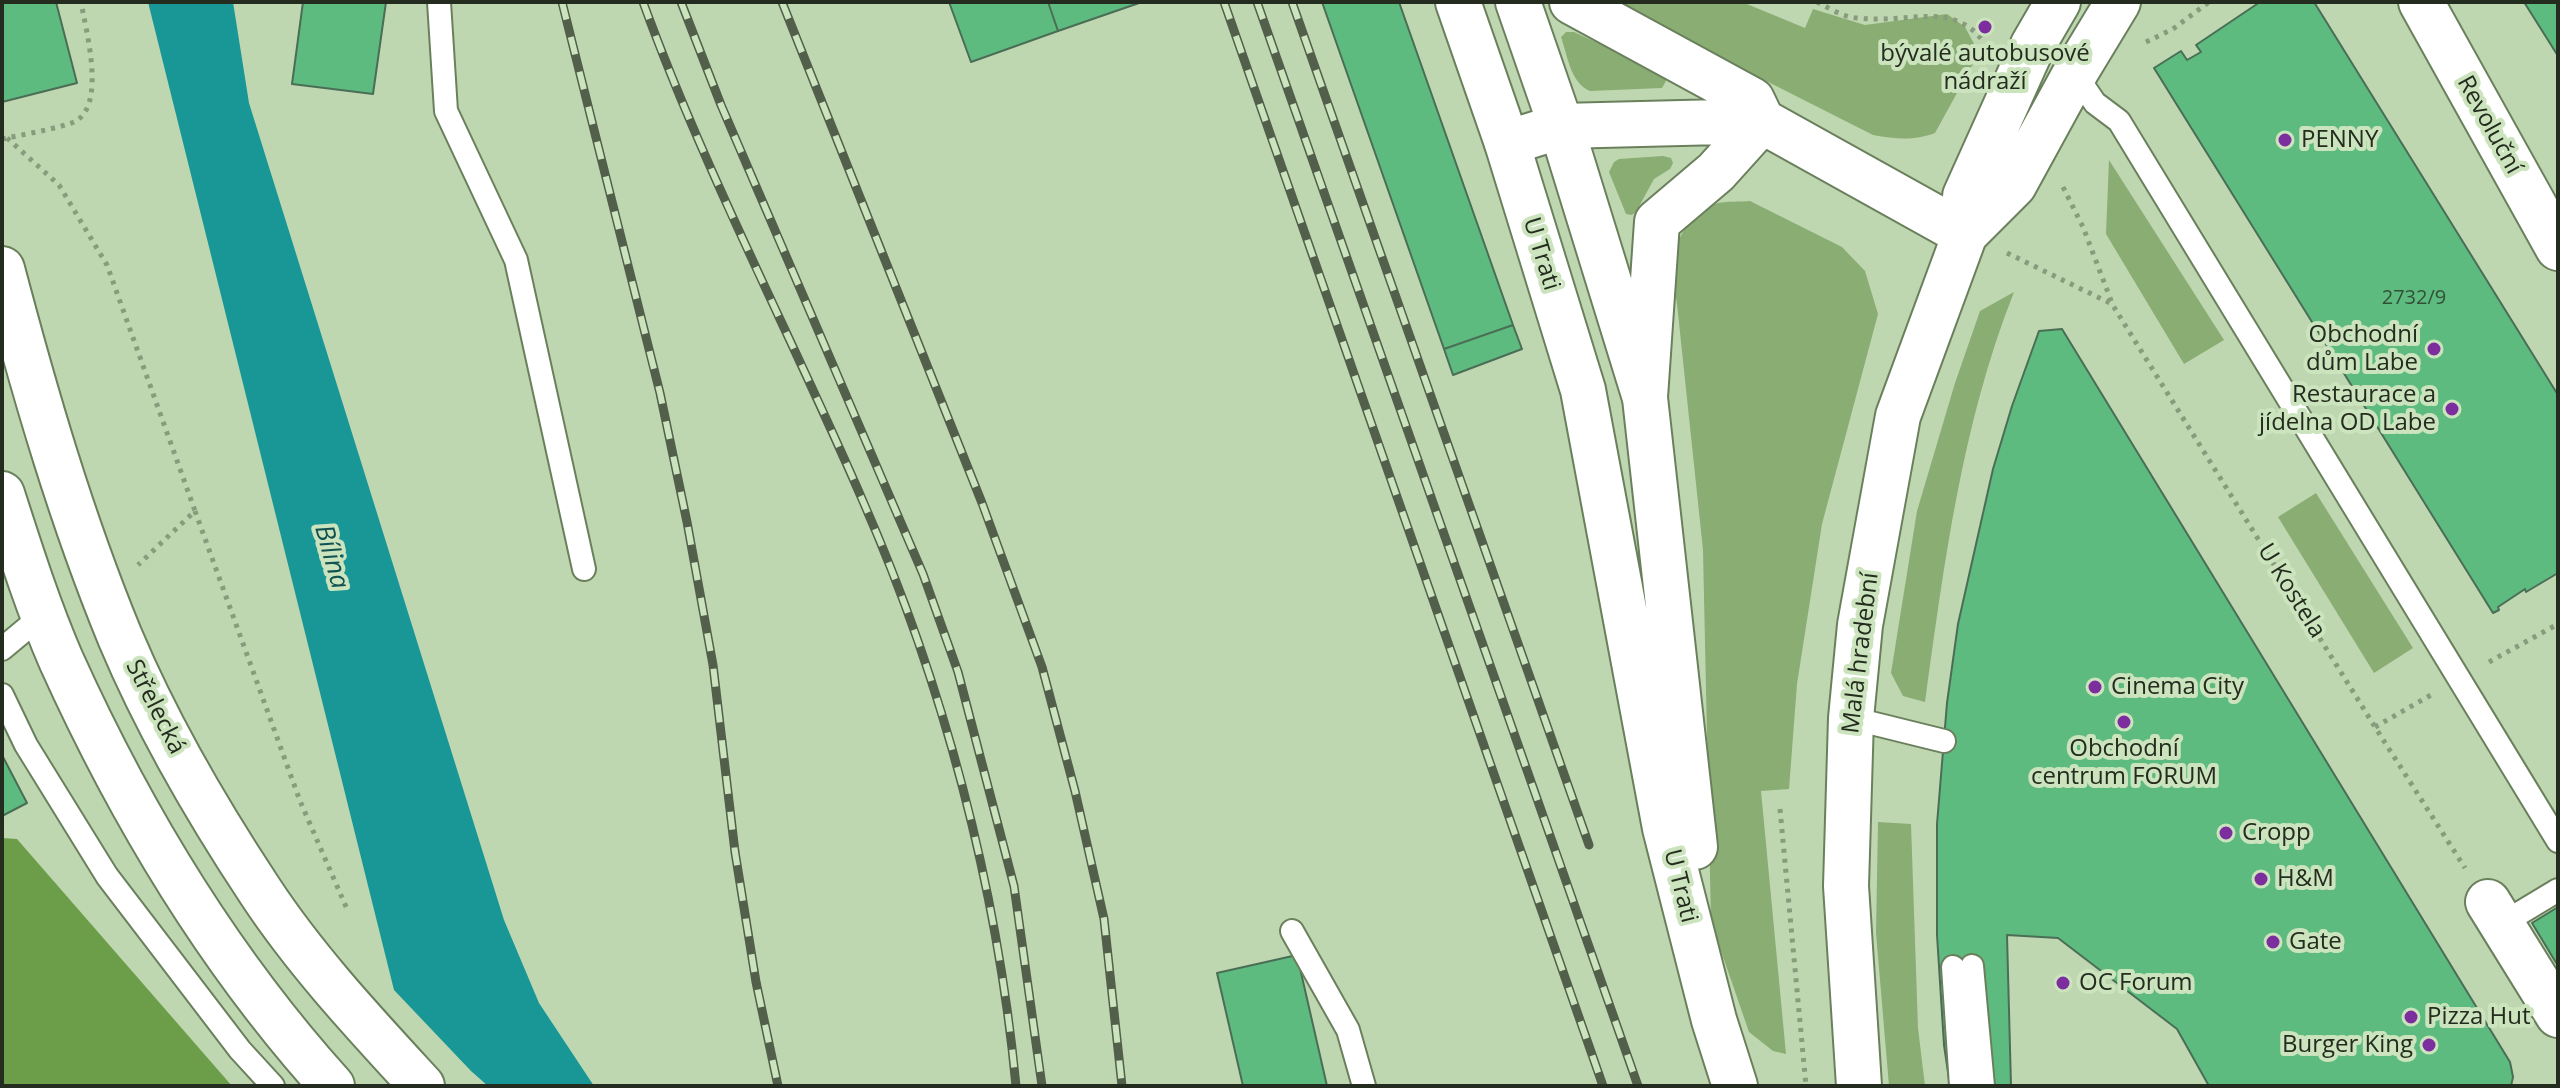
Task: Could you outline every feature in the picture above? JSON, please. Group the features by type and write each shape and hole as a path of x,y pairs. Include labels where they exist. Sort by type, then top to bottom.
{"street":[{"name":"U Trati","path":"1458,2 1507,143 1583,390 1665,828 1714,1020"},
{"name":"U Trati","path":"1518,2 1561,126 1645,398"},
{"path":"1572,2 1752,100 1762,121"},
{"name":"Malá hradební","path":"1859,1086 1846,886 1851,718 1860,625 1898,416 1965,234 1965,196 2033,45 2058,2"},
{"name":"Malá hradební","path":"1965,234 2014,185 2118,2"},
{"name":"Revoluční","path":"2421,2 2558,248"},
{"name":"U Trati","path":"1714,1020 1645,398 1657,222 1716,172 1762,121"},
{"path":"1507,143 1561,126 1762,121 1965,234"},
{"name":"Střelecká","path":"2,269 79,530 121,639 170,742 261,893 345,1002 422,1086"},
{"path":"2,494 61,658 109,760 211,931 298,1048 332,1086"},
{"path":"2494,914 2558,1015"},
{"path":"1714,1020 1735,1086"}],"lane":[{"path":"439,2 446,111 516,260 584,569"},
{"path":"2082,84 2095,103 2119,121 2558,841"},
{"path":"2,649 44,614"},
{"path":"2,695 26,745 107,876 240,1050 273,1086"},
{"path":"1851,718 1944,741"},
{"path":"2494,914 2558,890"},
{"path":"1292,931 1348,1030 1364,1086"},
{"path":"1961,1086 1963,967 1983,1086"}],"path":[{"path":"5,138 76,121 91,104 92,65 81,2"},
{"path":"1817,2 1856,18 1918,9"},
{"path":"2137,48 2173,29 2209,2"},
{"path":"1969,19 1986,47"},
{"path":"5,138 59,185 107,265 300,801 347,909"},
{"name":"U Kostela","path":"2057,174 2083,227 2112,304 2494,914"},
{"path":"1965,234 2112,304"},
{"path":"105,597 195,511"},
{"path":"1780,809 1806,1086"}],"green space":[{"path":"1610,2 1742,2 1805,28 1813,9 1865,25 1947,14 1965,27 1979,53 1935,133 1912,138 1889,138 1873,135"},
{"path":"1566,32 1574,32 1662,73 1666,81 1662,88 1590,91 1578,82 1571,68 1561,37"},
{"path":"1663,156 1671,158 1673,163 1670,169 1654,179 1636,212 1626,214 1609,172 1614,162"},
{"path":"2109,160 2224,340 2184,364 2106,234"},
{"path":"1750,201 1842,247 1865,271 1878,314 1822,524 1797,684 1789,789 1761,791 1786,1054 1773,1051 1749,1032 1711,922 1703,550 1672,279 1677,244 1689,222 1707,207 1718,203"},
{"path":"2014,292 1996,342 1968,443 1948,546 1925,702 1903,696 1891,673 1917,511 1980,311"},
{"path":"2316,493 2413,648 2374,673 2278,517"},
{"path":"1878,822 1911,824 1918,1028 1925,1086 1889,1086 1876,933"},
{"path":"2,838 17,839 232,1086 2,1086"}],"water":[{"name":"Bílina","path":"148,2 233,2 249,103 504,920 539,1003 594,1086 488,1086 394,990"}],"building":[{"path":"2,2 56,2 77,83 2,102"},
{"path":"303,2 386,2 373,94 292,84"},
{"path":"949,2 1048,2 1058,31 971,62"},
{"path":"1048,2 1142,2 1058,31"},
{"path":"1322,2 1399,2 1513,325 1444,349"},
{"path":"2260,2 2314,2 2558,395 2558,573 2526,592 2525,589 2493,613 2154,68 2181,51 2187,60 2201,52 2196,45"},
{"path":"2524,2 2558,2 2558,56"},
{"path":"1513,325 1522,349 1453,375 1444,349"},
{"name":"Obchodní centrum FORUM","path":"2062,329 2510,1062 2511,1086 1950,1086 1944,1045 1937,935 1937,824 1947,703 1958,624 1993,469 2012,406 2039,331"},
{"path":"2,755 27,803 2,816"},
{"path":"2558,907 2558,966 2532,923"},
{"name":"OC Forum","path":"2007,935 2058,938 2177,1029 2209,1086 2011,1086"},
{"path":"1297,955 1327,1086 1243,1086 1217,973"}],"railway":[{"path":"562,2 660,393 687,522 713,665 735,852 756,982 778,1086"},
{"path":"643,2 693,128 862,499 918,640 962,786 980,860 995,935 1016,1086"},
{"path":"681,2 721,105 923,574 958,672 1014,886 1042,1086"},
{"path":"782,2 982,503 1042,667 1075,791 1104,919 1122,1086"},
{"path":"1224,2 1603,1086"},
{"path":"1257,2 1638,1086"},
{"path":"1292,2 1589,845"}],"place":[{"name":"bývalé autobusové nádraží","path":"1985,27"},
{"name":"PENNY","path":"2285,140"},
{"name":"Obchodní dům Labe","path":"2434,349"},
{"name":"Restaurace a jídelna OD Labe","path":"2452,409"},
{"name":"Cinema City","path":"2095,687"},
{"name":"Obchodní centrum FORUM","path":"2124,722"},
{"name":"Cropp","path":"2226,833"},
{"name":"H&M","path":"2261,879"},
{"name":"Gate","path":"2273,942"},
{"name":"OC Forum","path":"2063,983"},
{"name":"Pizza Hut","path":"2411,1017"},
{"name":"Burger King","path":"2429,1045"}]}
